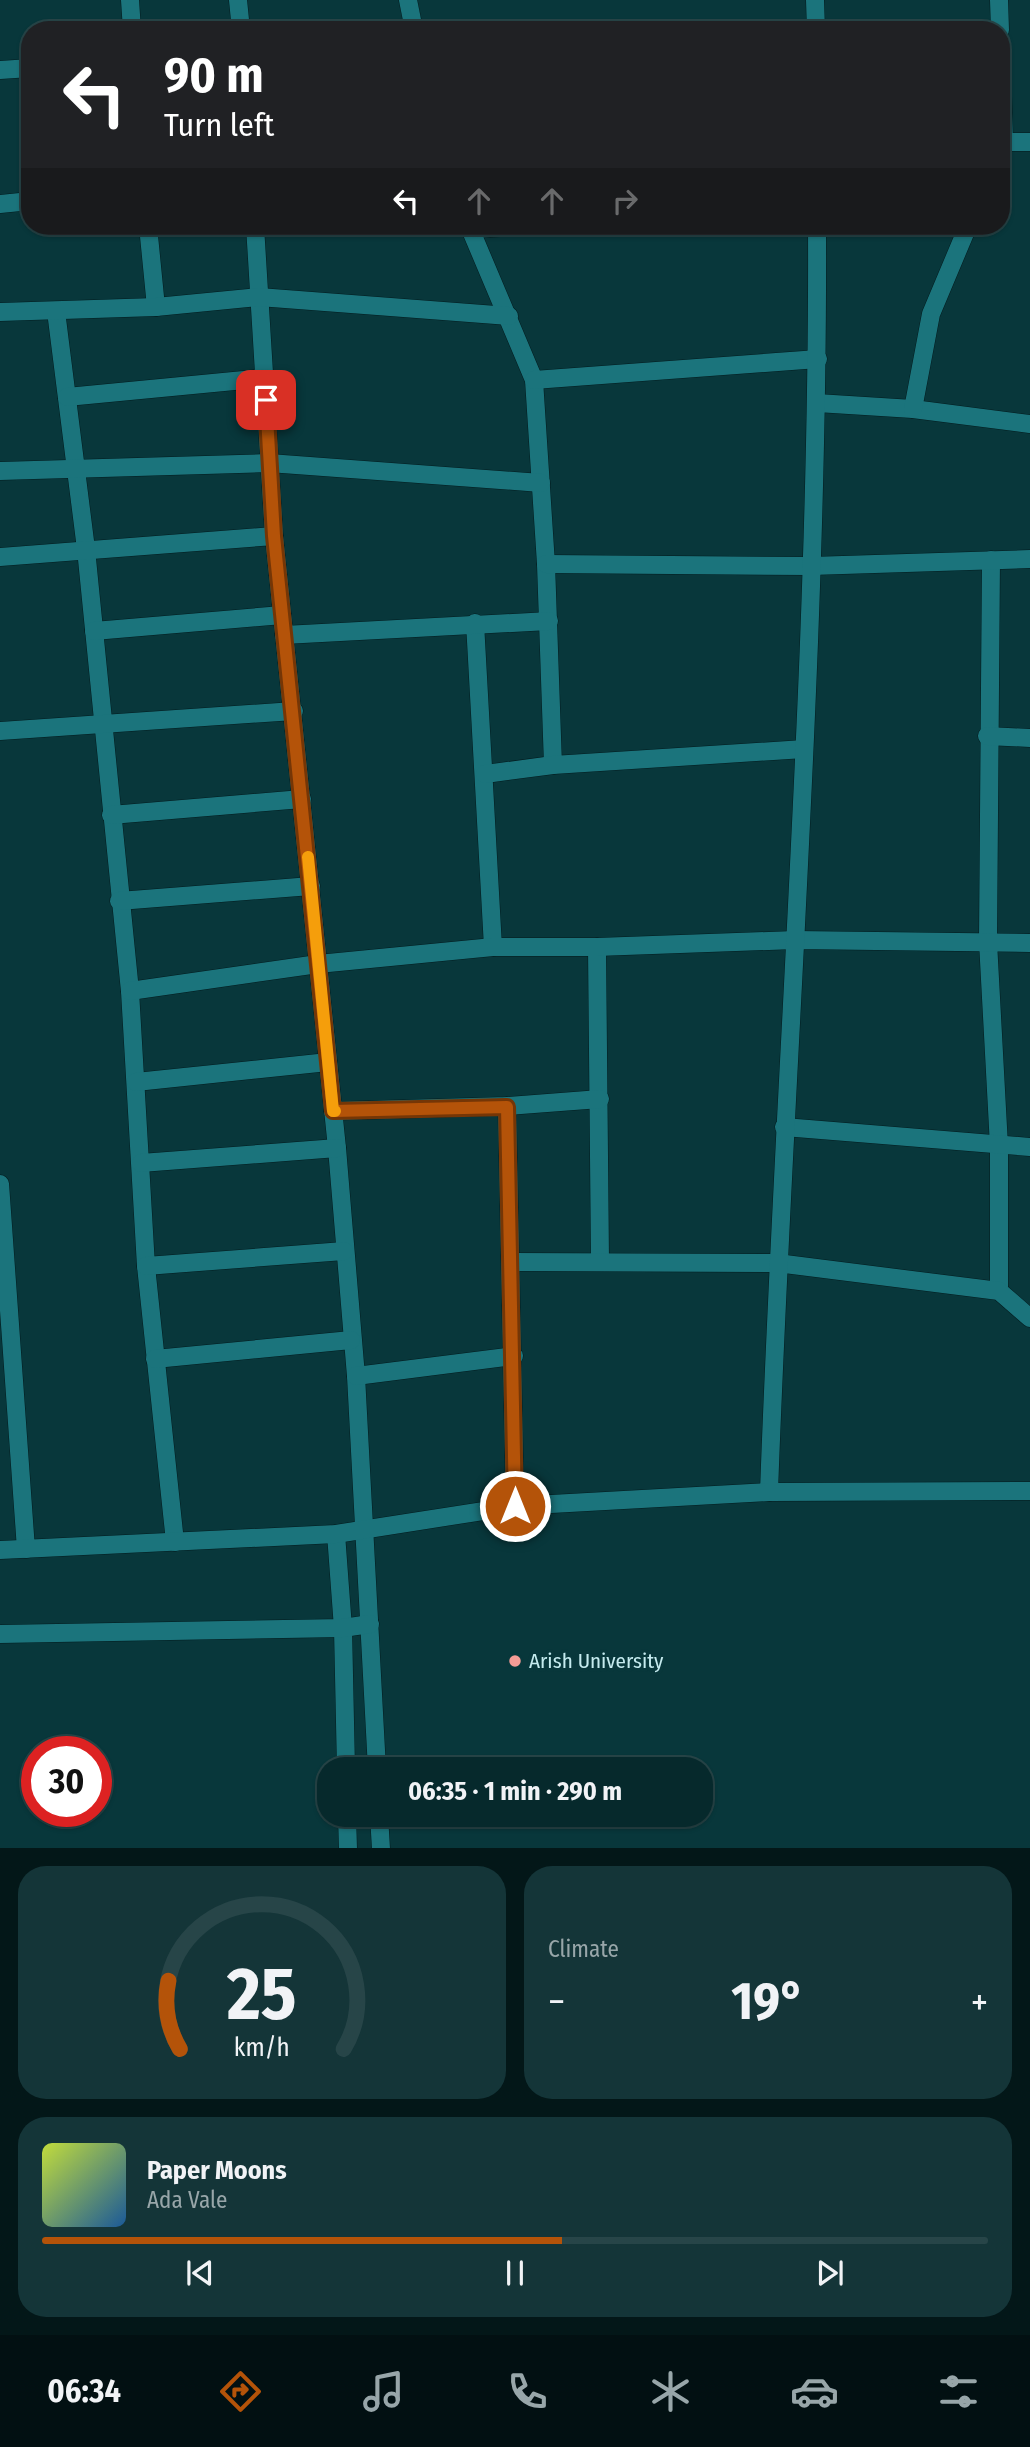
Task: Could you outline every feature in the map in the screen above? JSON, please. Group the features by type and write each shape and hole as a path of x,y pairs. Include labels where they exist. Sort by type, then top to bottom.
{"street":[{"path":"130,0 131,21"},
{"path":"239,0 240,21"},
{"path":"408,0 412,21"},
{"path":"816,0 816,21"},
{"path":"999,0 1000,21"},
{"path":"0,70 21,69"},
{"path":"1010,146 1030,142"},
{"path":"0,204 21,202"},
{"path":"149,235 156,307"},
{"path":"256,235 274,536 337,1148 356,1376 376,1757"},
{"path":"474,235 534,380 549,621 552,765"},
{"path":"769,1492 777,1263 795,940 811,566 818,359 817,235"},
{"path":"913,409 931,314 964,235"},
{"path":"0,312 156,307 259,297 509,316"},
{"path":"56,311 86,549 130,991 146,1266 175,1542"},
{"path":"534,380 818,359"},
{"path":"67,397 265,378"},
{"path":"817,402 913,409 1030,424"},
{"path":"0,471 269,463 541,483"},
{"path":"0,557 274,536"},
{"path":"546,564 811,566 1030,559"},
{"path":"991,560 987,736 988,942 999,1146 999,1291"},
{"path":"94,631 282,615"},
{"path":"284,635 549,621"},
{"path":"475,623 493,947"},
{"path":"0,731 294,711"},
{"path":"987,736 1030,738"},
{"path":"485,774 552,765 804,749"},
{"path":"111,815 302,799"},
{"path":"119,901 311,886"},
{"path":"130,991 318,964 493,947 597,947 795,940 1030,943"},
{"path":"597,947 600,1260"},
{"path":"136,1082 328,1062"},
{"path":"333,1111 507,1107 600,1100"},
{"path":"507,1107 515,1506"},
{"path":"784,1127 1030,1147"},
{"path":"141,1163 337,1148"},
{"path":"0,1184 26,1549"},
{"path":"146,1266 344,1251"},
{"path":"512,1262 600,1260 777,1263 999,1291 1030,1318"},
{"path":"155,1359 351,1340"},
{"path":"356,1376 514,1356"},
{"path":"0,1550 335,1534 515,1506 769,1492 1030,1491"},
{"path":"335,1534 343,1628 346,1757"},
{"path":"0,1634 343,1628 370,1624"},
{"path":"347,1827 348,1848"},
{"path":"380,1827 381,1848"}],"slow traffic":[{"path":"308,857 335,1111"}],"place":[{"name":"Arish University","path":"515,1661"}],"route":[{"path":"266,400 274,536 333,1111 507,1107 515,1506"}]}
